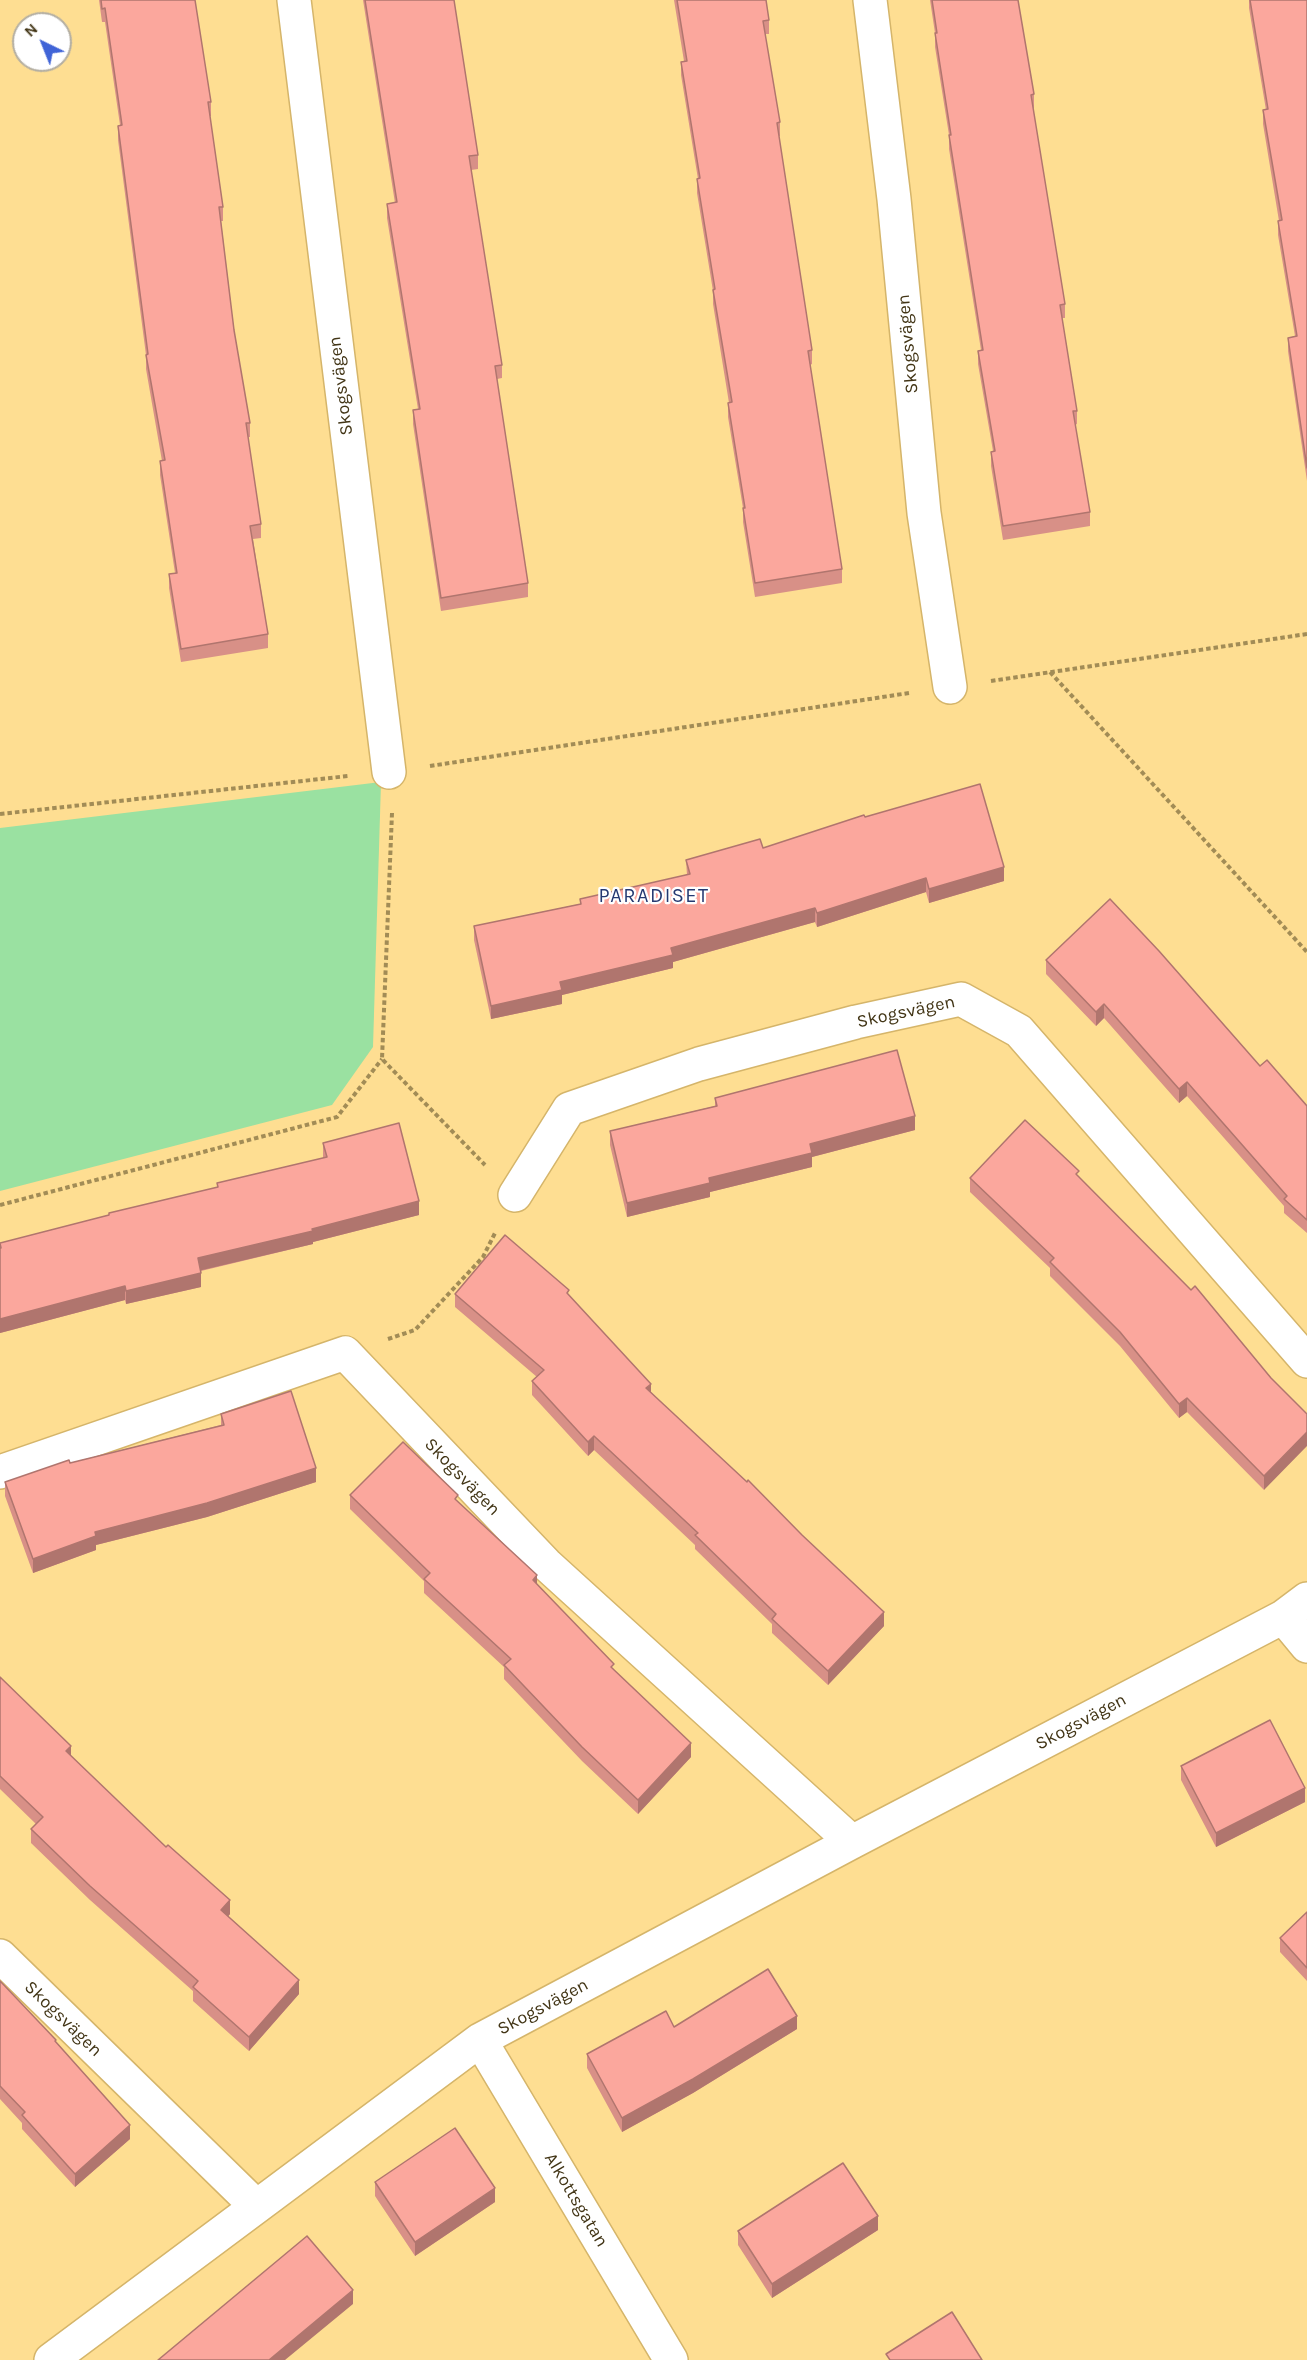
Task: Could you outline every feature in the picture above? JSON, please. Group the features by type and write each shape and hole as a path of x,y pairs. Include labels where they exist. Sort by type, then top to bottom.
{"street":[{"name":"Skogsvägen","path":"294,0 388,772"},
{"name":"Skogsvägen","path":"870,0 894,199 924,513 950,687"},
{"name":"Skogsvägen","path":"514,1195 569,1110 699,1064 856,1022 962,999 1019,1031 1307,1361"},
{"name":"Skogsvägen","path":"345,1353 546,1564 852,1842"},
{"path":"0,1472 345,1353"},
{"name":"Skogsvägen","path":"51,2360 480,2040 1295,1608"},
{"path":"1295,1608 1307,1646"},
{"name":"Skogsvägen","path":"0,1956 256,2206"},
{"name":"Alkottsgatan","path":"480,2040 671,2360"}],"path":[{"path":"0,813 388,772 1307,634"},
{"path":"1050,672 1307,952"},
{"path":"0,1205 338,1117 382,1059 392,811 388,772"},
{"path":"345,1353 415,1330 483,1257 514,1195 382,1059"}],"green space":[{"path":"381,782 373,1047 332,1105 0,1191 0,828"}],"building":[{"path":"101,0 195,0 211,102 208,102 223,207 219,207 234,330 250,423 246,423 261,524 250,526 268,634 181,649 169,574 177,573 160,461 165,460 146,355 148,354 118,126 122,125 105,8 102,9"},
{"path":"365,0 454,0 478,155 469,156 502,365 495,366 528,583 441,598 413,410 420,409 387,204 397,202"},
{"path":"677,0 766,0 769,20 763,21 780,122 777,123 812,350 808,351 842,569 755,583 728,403 732,402 713,290 715,289 697,179 700,178 681,62 687,61"},
{"path":"932,0 1018,0 1065,304 1060,305 1077,411 1073,411 1090,512 1003,526 991,452 995,451 978,351 983,350 949,135 951,135"},
{"path":"1250,0 1307,0 1307,468 1288,338 1297,336 1278,221 1282,220 1263,110 1268,109"},
{"path":"980,784 1004,867 929,889 926,878 817,913 815,908 671,948 673,955 560,982 562,990 491,1006 474,926 581,904 580,899 690,874 686,860 760,839 763,848 864,815 865,817"},
{"path":"1110,899 1260,1066 1267,1060 1307,1106 1307,1220 1284,1199 1287,1196 1187,1082 1179,1089 1104,1004 1096,1012 1046,960"},
{"path":"897,1050 915,1116 810,1144 812,1153 709,1178 710,1183 627,1203 610,1131 717,1106 715,1098"},
{"path":"1025,1120 1079,1171 1076,1174 1191,1290 1195,1286 1271,1378 1307,1414 1307,1432 1264,1476 1187,1398 1179,1404 1120,1332 1050,1262 1054,1258 970,1178"},
{"path":"399,1123 419,1201 312,1229 313,1231 198,1258 201,1273 126,1291 125,1286 0,1319 0,1243 109,1215 109,1213 218,1187 217,1183 327,1157 323,1143"},
{"path":"505,1235 569,1290 567,1293 651,1384 646,1388 747,1482 748,1480 802,1535 884,1612 828,1671 772,1619 776,1614 695,1535 698,1533 594,1436 588,1442 532,1381 544,1370 455,1294"},
{"path":"291,1391 316,1468 207,1503 95,1532 96,1536 33,1559 5,1482 69,1460 70,1463 224,1425 221,1414"},
{"path":"403,1442 458,1495 455,1499 537,1575 533,1580 614,1664 611,1667 691,1743 638,1800 582,1747 504,1665 511,1659 424,1579 430,1573 350,1495"},
{"path":"0,1677 71,1746 66,1751 166,1847 168,1845 230,1900 221,1910 299,1980 249,2037 193,1987 198,1981 90,1886 31,1829 43,1817 0,1776"},
{"path":"1270,1720 1305,1788 1216,1833 1181,1766"},
{"path":"1307,1912 1307,1968 1280,1938"},
{"path":"768,1969 797,2016 693,2079 622,2118 587,2054 666,2011 674,2027"},
{"path":"0,1981 56,2040 130,2125 75,2174 22,2115 25,2112 0,2086"},
{"path":"455,2128 495,2188 415,2242 375,2182"},
{"path":"843,2163 878,2216 772,2284 738,2231"},
{"path":"307,2236 353,2290 269,2360 158,2360"},
{"path":"952,2312 982,2360 890,2360 886,2354"}],"district":[{"name":"PARADISET","path":"654,896"}]}
